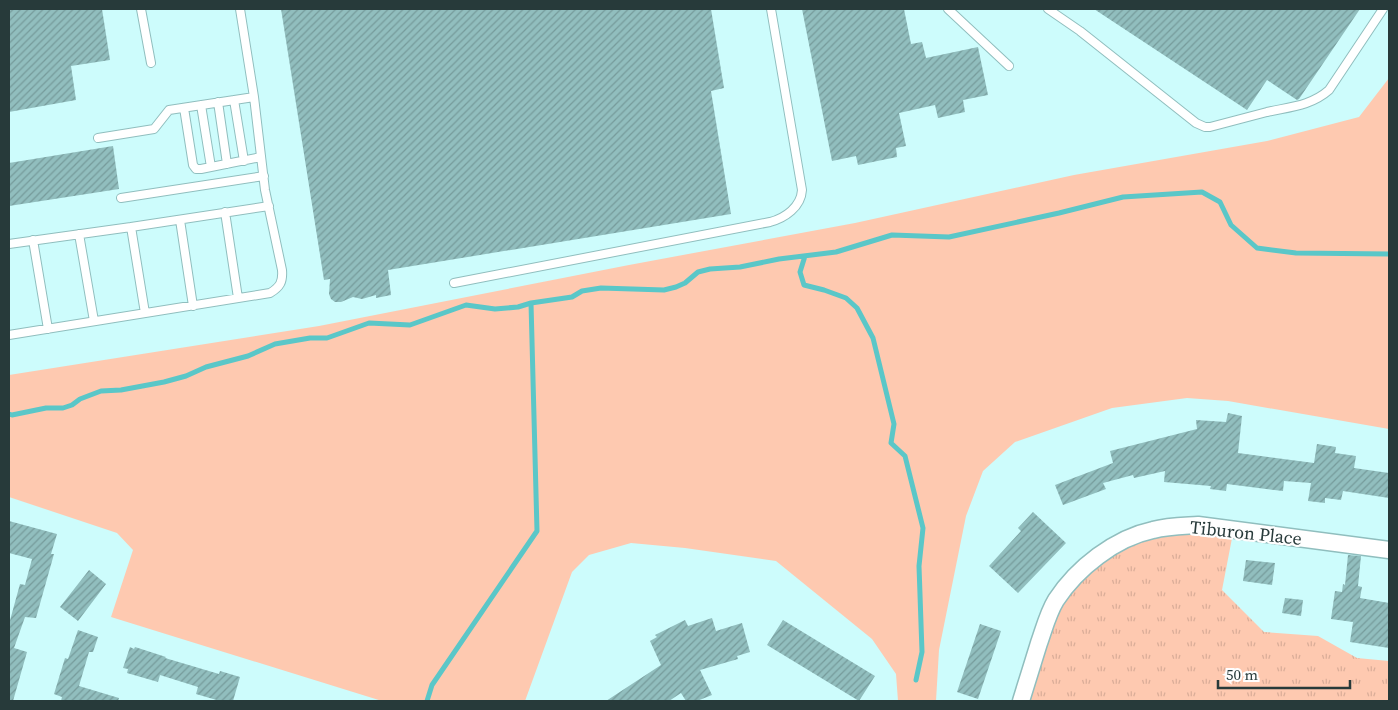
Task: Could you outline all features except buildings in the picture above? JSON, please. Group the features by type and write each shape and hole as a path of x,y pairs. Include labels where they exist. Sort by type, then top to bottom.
{"street":[{"name":"Tiburon Place","path":"1021,701 1047,619 1056,601 1089,562 1130,538 1151,530 1172,526 1198,525 1389,550"}],"lane":[{"path":"141,9 151,63"},
{"path":"9,335 270,293 282,283 282,270 264,176 240,9"},
{"path":"454,283 780,220 793,210 802,196 802,190 771,9"},
{"path":"948,9 1009,66"},
{"path":"1048,9 1196,123 1205,127 1308,104 1323,96 1329,90 1383,9"},
{"path":"98,138 152,130 169,110 254,97"},
{"path":"234,100 244,161"},
{"path":"218,102 227,164"},
{"path":"201,105 211,167"},
{"path":"184,108 193,165 198,169 262,157"},
{"path":"120,198 264,176"},
{"path":"9,244 269,206"},
{"path":"226,212 238,298"},
{"path":"180,220 193,306"},
{"path":"131,227 145,314"},
{"path":"79,234 94,322"},
{"path":"32,240 48,329"}],"green space":[{"path":"1389,78 1389,429 1228,401 1187,398 1112,408 1015,442 983,471 966,516 939,650 936,701 898,701 896,674 872,639 776,561 685,548 631,543 589,555 572,572 525,701 382,701 111,617 133,550 117,533 9,497 9,375 319,326 855,223 1074,175 1267,141 1359,117"},
{"path":"1152,531 1233,533 1222,590 1264,632 1318,636 1357,658 1389,661 1389,701 1023,701 1049,619 1092,561"}],"waterway":[{"path":"9,414 46,408 63,408 101,391 121,390 164,382 186,376 206,367 248,356 275,344 310,338 327,338 369,323 410,325 466,305 495,309 518,307 531,303 572,297 582,291 601,288 664,290 685,283 698,272 710,269 740,267 779,259 836,252 892,235 949,237 1123,197 1202,192 1220,202 1231,225 1257,248 1296,253 1389,254"},
{"path":"805,256 800,272 804,285 846,298 857,308 873,338 894,424 891,443 905,456 923,528 919,566 922,652 916,680"},
{"path":"427,701 432,685 537,531 531,303"}]}
